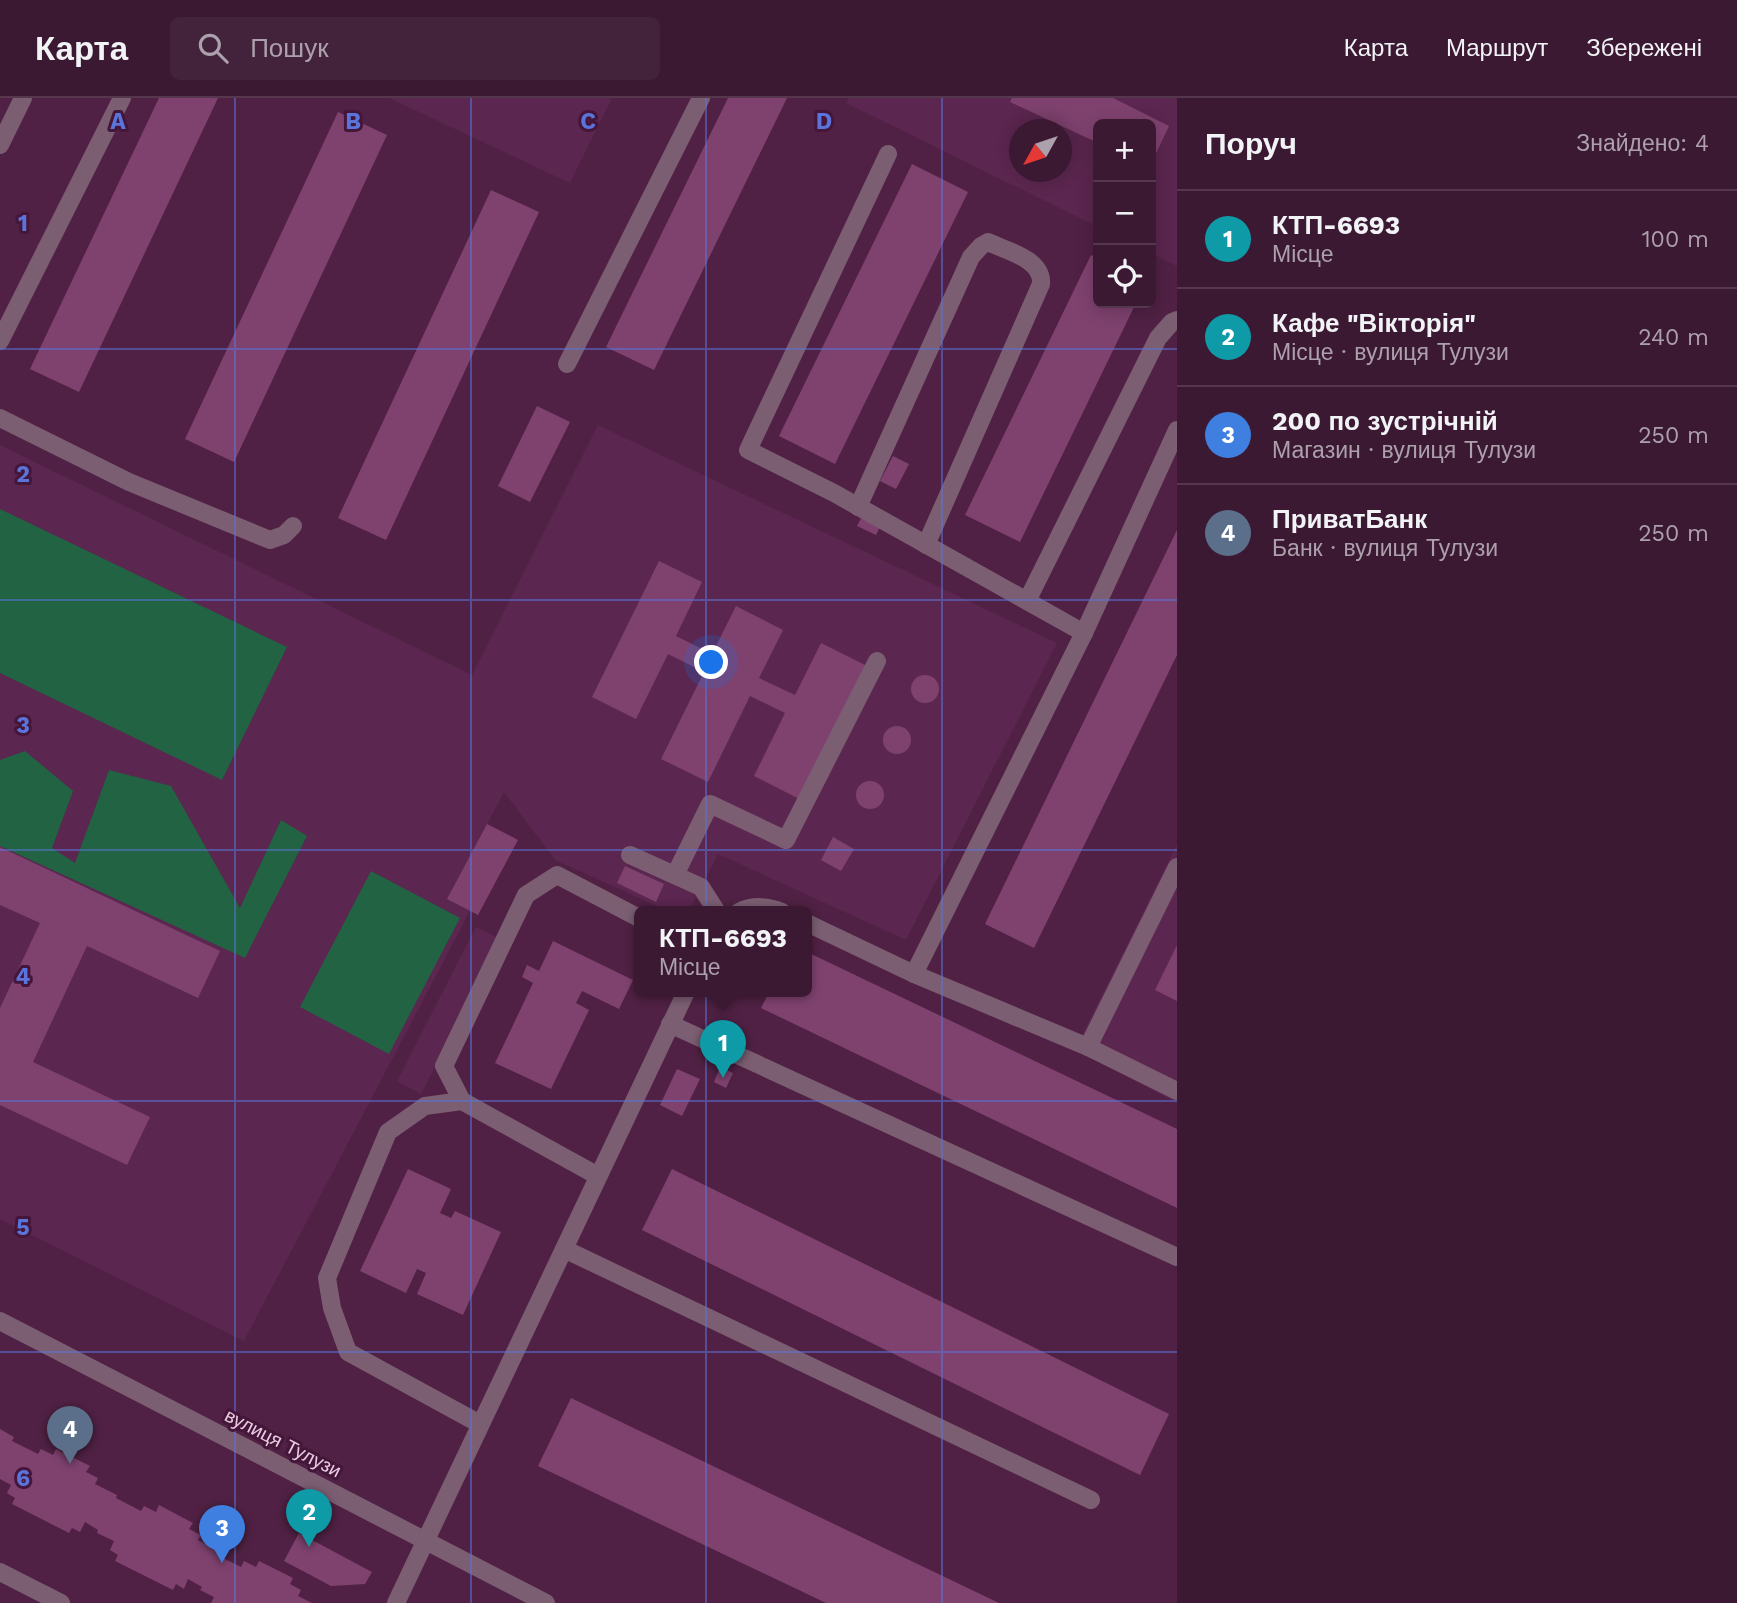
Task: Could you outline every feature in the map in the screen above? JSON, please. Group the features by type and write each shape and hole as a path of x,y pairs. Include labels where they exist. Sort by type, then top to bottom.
{"street":[{"path":"0,145 23,98"},
{"path":"0,341 122,98"},
{"path":"567,364 701,98"},
{"path":"888,154 748,450 1084,633"},
{"path":"858,508 971,257 988,242 1036,265 1042,274 1041,284 926,545"},
{"path":"1027,601 1158,338 1177,320"},
{"path":"0,418 129,482 270,540 284,535 293,526"},
{"path":"914,974 1084,633 1177,430"},
{"path":"675,875 710,804 786,840 877,661"},
{"path":"630,855 701,887 713,906"},
{"path":"1088,1047 1177,867"},
{"path":"598,1176 462,1101 444,1066 526,895 556,875 634,915"},
{"path":"812,925 914,974 1088,1047 1177,1091"},
{"path":"396,1603 684,997"},
{"path":"670,1024 1177,1257"},
{"path":"462,1101 425,1106 387,1132 327,1278 332,1308 348,1352 480,1424"},
{"path":"564,1249 1091,1500"},
{"name":"вулиця Тулузи","path":"0,1321 546,1603"},
{"path":"0,1572 61,1603"}],"shaded area":[{"path":"389,98 612,98 570,183"},
{"path":"849,98 1177,98 1177,266 1156,256 1156,119 1093,119 1093,225 846,103"},
{"path":"598,425 1057,643 906,940 718,854 691,906 657,906 555,860 504,792 448,899 470,911 244,1341 0,1219 0,445 472,675"},
{"path":"1177,844 1177,1103 1075,1049"},
{"path":"476,927 501,939 421,1094 397,1081"}],"green space":[{"path":"0,509 287,647 222,780 0,673"},
{"path":"25,751 73,791 52,848 75,863 109,770 171,786 240,908 281,820 307,836 245,958 0,846 0,760"},
{"path":"371,871 460,918 389,1054 300,1007"}],"building":[{"path":"159,98 218,98 79,392 30,369"},
{"path":"728,98 787,98 654,370 606,347"},
{"path":"1012,98 1113,98 1155,119 1093,119 1093,141 1072,131 1072,119 1046,119 1010,102"},
{"path":"338,112 387,135 234,462 185,439"},
{"path":"1156,120 1169,126 1156,153"},
{"path":"912,164 968,192 835,464 779,436"},
{"path":"491,190 539,212 386,540 338,518"},
{"path":"1091,255 1093,256 1093,308 1134,308 1020,542 965,515"},
{"path":"537,406 570,422 530,502 498,486"},
{"path":"893,456 909,464 896,489 880,481"},
{"path":"864,513 882,522 876,535 857,526"},
{"path":"1177,530 1177,655 1034,948 985,924"},
{"path":"659,561 702,582 676,636 712,654 736,606 783,630 759,678 795,695 821,643 867,666 801,800 754,776 785,713 750,696 708,782 661,759 704,672 668,654 636,719 592,697"},
{"path":"925,675 935,679 939,689 935,699 925,703 915,699 911,689 915,679"},
{"path":"897,726 907,730 911,740 907,750 897,754 887,750 883,740 887,730"},
{"path":"870,781 880,785 884,795 880,805 870,809 860,805 856,795 860,785"},
{"path":"487,824 518,840 478,915 447,899"},
{"path":"833,837 854,849 841,871 821,860"},
{"path":"0,847 220,951 198,998 87,946 33,1062 150,1117 127,1165 0,1105 0,1008 40,923 0,905"},
{"path":"625,866 664,884 656,902 617,883"},
{"path":"553,941 633,980 619,1009 582,991 576,1003 589,1010 551,1089 495,1063 533,983 522,977 527,965 539,971"},
{"path":"1177,945 1177,1001 1155,990"},
{"path":"812,954 1177,1129 1177,1208 761,1008 766,997 812,997"},
{"path":"720,1067 733,1073 726,1088 714,1082"},
{"path":"677,1069 700,1079 682,1116 660,1105"},
{"path":"408,1169 451,1189 440,1213 451,1218 455,1211 501,1232 463,1315 417,1294 426,1273 417,1269 406,1293 360,1271"},
{"path":"672,1169 1169,1414 1140,1475 642,1230"},
{"path":"571,1398 999,1603 826,1603 538,1466"},
{"path":"0,1429 14,1437 12,1441 38,1454 41,1449 53,1455 56,1449 90,1466 86,1472 98,1478 95,1484 141,1511 144,1506 156,1512 159,1505 193,1523 189,1529 201,1535 198,1540 221,1552 219,1556 241,1567 244,1561 256,1567 259,1561 293,1578 290,1584 301,1590 298,1596 312,1603 211,1603 214,1597 200,1590 202,1587 188,1579 184,1589 176,1584 173,1590 115,1561 118,1555 110,1550 114,1541 97,1533 98,1530 85,1522 80,1532 72,1528 69,1533 12,1504 15,1498 7,1493 11,1485 0,1479"},
{"path":"299,1533 372,1572 365,1584 331,1586 284,1561"}],"place":[{"name":"КТП-6693","path":"723,1078"},
{"name":"ПриватБанк","path":"70,1464"},
{"name":"Кафе \"Вікторія\"","path":"309,1547"},
{"name":"200 по зустрічній","path":"222,1563"}]}
